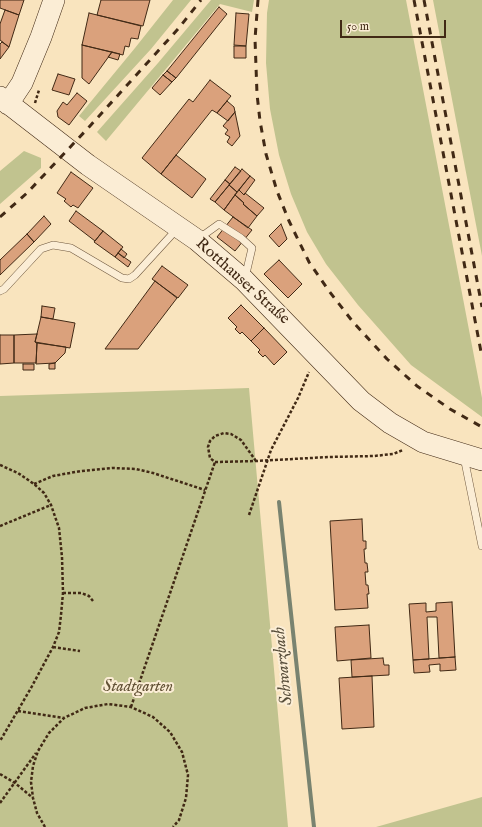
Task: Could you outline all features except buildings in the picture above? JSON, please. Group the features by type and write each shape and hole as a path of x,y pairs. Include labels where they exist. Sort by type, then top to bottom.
{"main road":[{"path":"4,100 22,83 54,0"},
{"name":"Rotthauser Straße","path":"4,100 88,165 197,240 244,280 361,401 390,423 423,442 473,458"}],"lane":[{"path":"197,240 219,224 241,238 252,248 244,280"},
{"path":"0,291 41,249 54,246 70,248 122,278 129,279 135,275 178,228"},
{"path":"473,458 482,546"}],"path":[{"path":"248,515 264,474 271,450 298,398 307,374 318,356"},
{"path":"256,461 237,436 224,432 215,436 210,441 208,447 210,458 215,462 256,461 374,456 393,454 423,442"},
{"path":"131,707 215,462"},
{"path":"0,465 18,473 34,484 44,493 52,505 59,528 63,592 59,632 53,647 0,741"},
{"path":"34,484 53,476 81,471 114,468 136,469 153,473 205,490"},
{"path":"0,526 52,505"},
{"path":"63,592 81,593 89,596 93,601"},
{"path":"53,647 80,651"},
{"path":"0,803 38,751 49,733 64,718 85,708 108,704 131,707 153,717 170,732 182,752 188,775 186,798 179,820 174,827"},
{"path":"18,711 64,718"},
{"path":"38,751 33,766 31,782 32,798 44,827"},
{"path":"0,774 15,783 32,798"}],"green space":[{"path":"173,0 191,0 151,49 85,121 79,116"},
{"path":"211,0 254,0 252,12 220,4 106,141 97,132"},
{"path":"269,0 406,0 482,398 482,417 411,365 358,305 326,264 307,232 291,194 279,155 270,109 266,63 267,13"},
{"path":"433,0 482,0 482,256"},
{"path":"24,151 41,158 41,168 0,204 0,171"},
{"name":"Stadtgarten","path":"249,388 288,827 0,827 0,396"},
{"path":"482,797 482,827 376,827"}],"waterway":[{"name":"Schwarzbach","path":"279,502 314,827"}],"railway":[{"path":"0,217 27,193 90,126 178,29 201,0"},
{"path":"258,0 255,39 257,94 266,154 277,191 289,221 309,262 353,322 387,359 417,386 450,409 482,427"},
{"path":"414,0 482,357"},
{"path":"424,0 482,307"}]}
